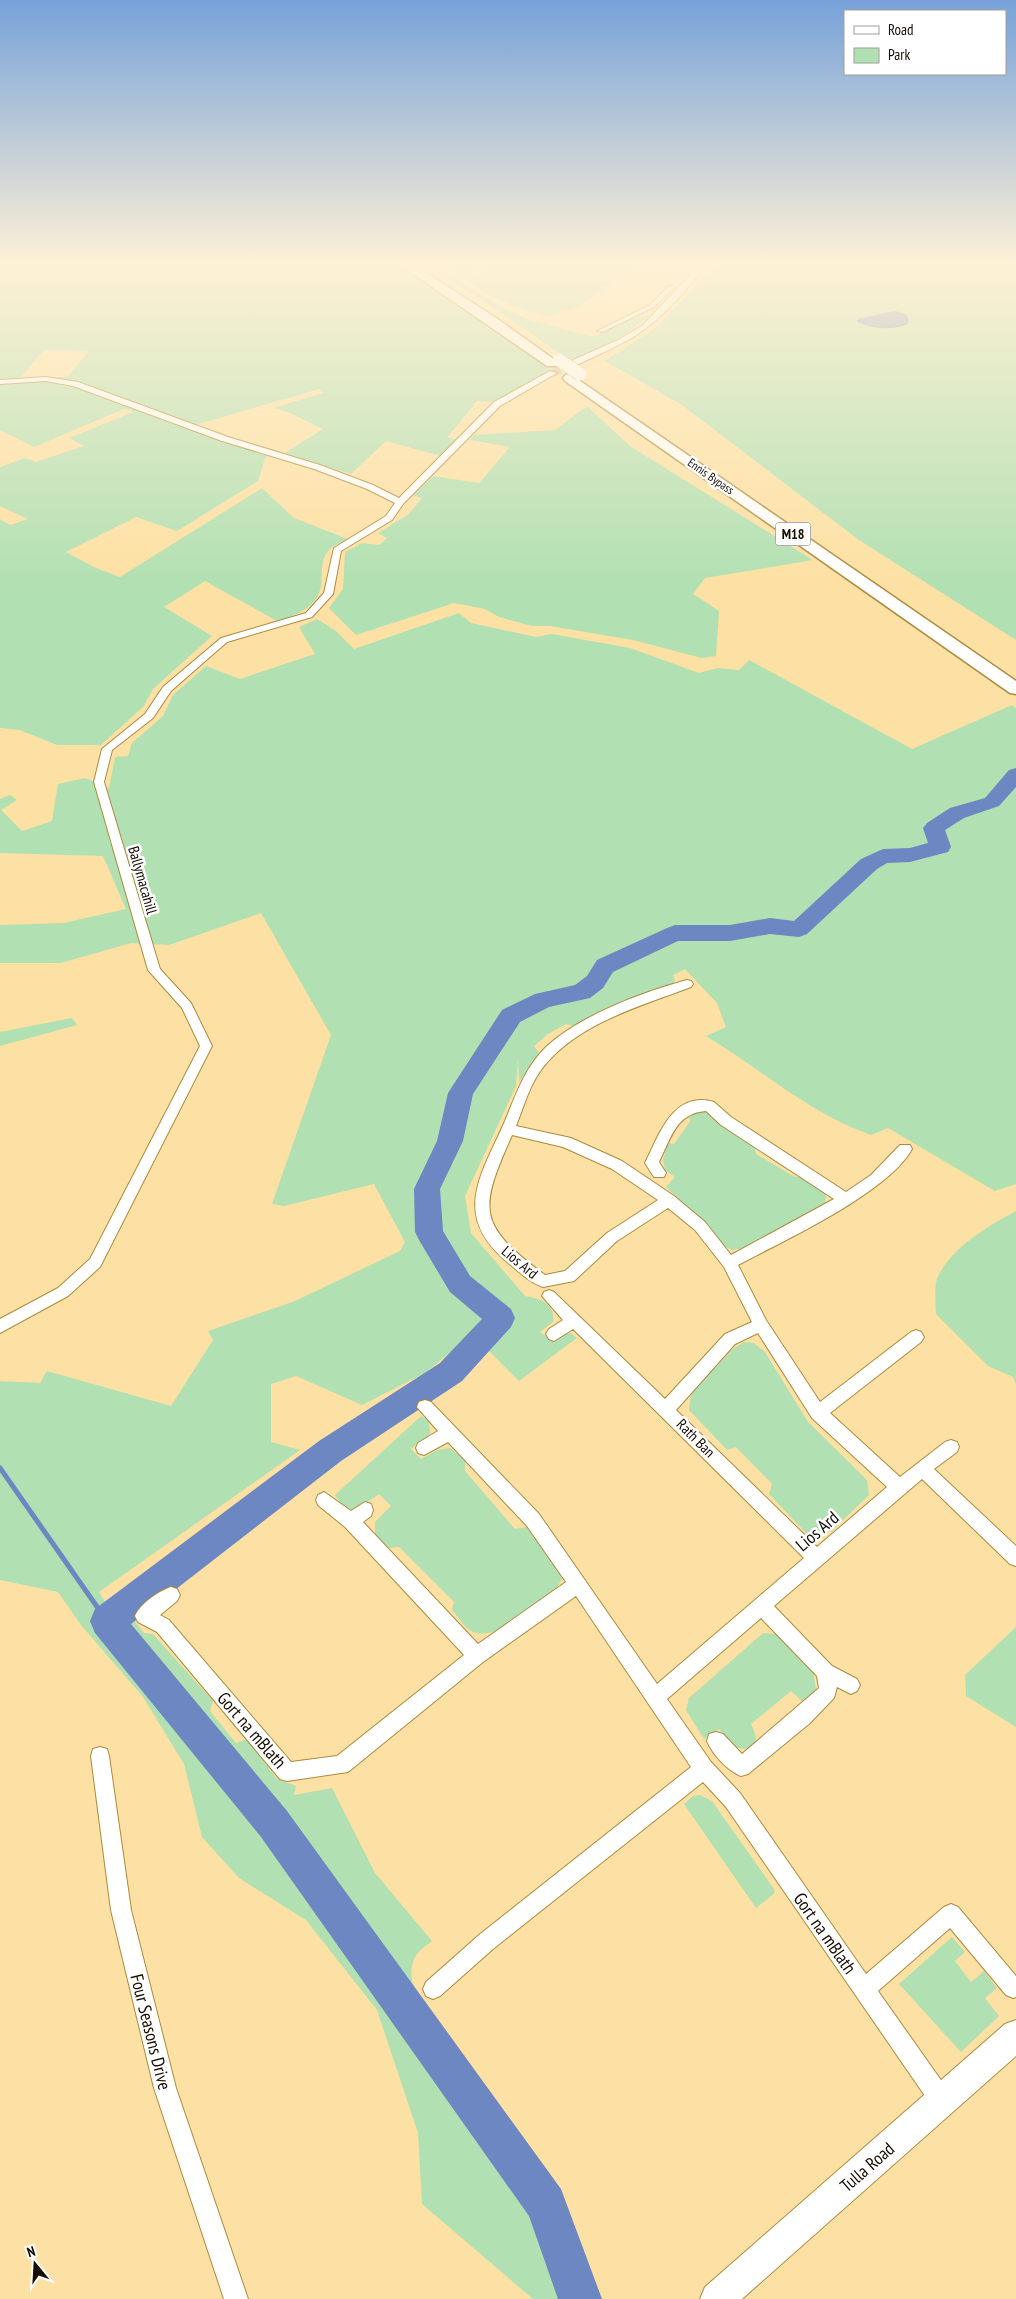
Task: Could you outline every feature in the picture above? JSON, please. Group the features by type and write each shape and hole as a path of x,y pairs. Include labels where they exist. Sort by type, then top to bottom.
{"highway":[{"name":"Ennis Bypass","path":"576,372 1016,672"},
{"name":"Ennis Bypass","path":"576,372 1016,689"}],"main road":[{"name":"Tulla Road","path":"717,2299 1016,2035"}],"street":[{"path":"0,382 46,379 75,384 225,439 317,467 370,487 400,502 497,404 546,371"},
{"name":"Ballymacahill","path":"0,1327 63,1292 94,1263 206,1046 187,1006 154,970 99,782 107,749 149,716 167,689 224,640 308,615 328,594 337,550 389,518 400,502"},
{"name":"Lios Ard","path":"669,1200 612,1237 569,1278 543,1281 503,1251 485,1226 481,1193 538,1064 558,1043 625,1007 687,984"},
{"path":"659,1173 652,1163 673,1120 689,1108 709,1106 726,1121 846,1199"},
{"path":"508,1129 566,1142 617,1165 669,1200 700,1226 729,1263 761,1325 818,1413 899,1487"},
{"path":"729,1263 846,1199 876,1179 905,1149"},
{"name":"Rath Ban","path":"549,1296 816,1558"},
{"path":"554,1334 574,1321"},
{"path":"666,1409 730,1339 761,1325"},
{"path":"818,1413 916,1337"},
{"name":"Gort na mBlath","path":"425,1408 533,1520 654,1698 704,1769 733,1800 942,2101"},
{"path":"424,1448 449,1433"},
{"name":"Lios Ard","path":"761,1606 899,1487 951,1446"},
{"path":"922,1468 1016,1558"},
{"path":"324,1500 351,1521 477,1656"},
{"path":"351,1521 365,1510"},
{"name":"Gort na mBlath","path":"171,1595 144,1616 163,1626 287,1772 341,1765 477,1656 578,1584"},
{"path":"654,1698 761,1606 826,1672 851,1685"},
{"path":"716,1741 741,1767 803,1716 828,1692 826,1672"},
{"name":"Four Seasons Drive","path":"100,1756 121,1910 163,2079 236,2299"},
{"path":"433,1990 486,1942 704,1769"},
{"path":"864,1989 951,1914 1013,1988"}],"green space":[{"path":"0,371 26,371 20,378 67,377 72,371 551,371 509,393 496,402 477,401 447,438 457,439 441,456 386,441 351,474 285,453 323,429 292,414 273,408 323,393 319,389 188,427 269,455 265,458 258,481 177,531 136,517 66,552 96,568 120,577 262,488 294,518 348,539 331,548 324,557 321,585 317,597 303,611 290,617 277,621 205,581 164,607 212,636 153,689 144,706 101,745 57,745 20,730 0,728 0,519 10,525 28,519 0,506 0,467 25,458 36,462 84,446 69,438 133,412 124,409 34,447 0,430"},
{"path":"623,371 1016,371 1016,640 859,540 682,405"},
{"path":"587,406 630,446 813,560 705,578 693,594 719,611 716,656 702,658 633,640 550,626 532,626 499,617 485,609 454,603 356,635 329,608 343,589 345,552 362,543 379,545 387,538 378,533 409,514 422,498 413,496 433,476 479,483 510,447 470,440 474,435 555,430"},
{"path":"459,613 471,623 536,637 552,634 630,648 699,673 718,668 739,670 749,660 912,749 1012,705 1016,708 1016,1184 995,1191 888,1128 871,1135 849,1126 806,1103 706,1036 726,1027 717,1003 685,969 673,975 675,980 671,986 576,1027 566,1024 548,1034 534,1046 539,1053 519,1082 518,1058 516,1086 465,1196 471,1233 525,1296 541,1300 552,1311 553,1322 540,1332 554,1342 564,1334 571,1333 577,1338 519,1381 486,1348 501,1336 486,1323 425,1373 362,1405 296,1376 271,1384 271,1442 300,1450 99,1592 117,1621 348,1922 123,1618 176,1578 178,1581 133,1619 144,1633 153,1634 213,1701 210,1711 236,1743 247,1739 277,1779 296,1786 294,1795 332,1788 375,1873 432,1941 416,1955 411,1974 415,1990 424,2005 435,2017 430,2029 557,2195 598,2299 533,2299 422,2204 418,2133 377,2010 306,1920 239,1878 202,1837 184,1764 143,1697 81,1625 58,1592 0,1580 0,1381 40,1383 47,1371 171,1406 213,1340 208,1331 295,1301 400,1251 405,1242 374,1184 284,1206 272,1204 331,1035 261,913 169,945 131,943 61,963 0,963 0,925 64,923 126,909 103,856 0,853 0,799 10,795 17,800 1,810 22,831 52,821 58,784 85,778 109,788 115,757 128,756 132,743 163,716 173,695 206,666 240,679 315,654 299,627 317,619 336,631 354,649"},
{"path":"72,1018 77,1025 0,1046 0,1032"},
{"path":"706,1111 720,1125 754,1145 756,1154 795,1177 803,1177 820,1187 826,1195 825,1204 744,1248 732,1250 721,1245 707,1225 666,1187 675,1177 665,1170 663,1160 668,1143 674,1144 691,1120 687,1117 692,1112"},
{"path":"1016,1211 1016,1384 1013,1377 988,1366 936,1314 935,1291 937,1279 943,1268 960,1248 982,1231"},
{"path":"744,1342 754,1343 765,1352 808,1422 867,1480 869,1495 831,1532 806,1533 769,1494 772,1484 736,1447 727,1450 689,1410 691,1393 734,1348"},
{"path":"421,1416 429,1421 430,1434 411,1449 421,1459 437,1450 450,1448 465,1460 465,1471 515,1529 526,1527 559,1567 562,1579 556,1589 495,1631 480,1633 469,1630 452,1610 454,1602 399,1547 389,1548 375,1535 375,1522 391,1506 379,1494 356,1510 345,1509 335,1495"},
{"path":"1016,1627 1016,1727 966,1696 965,1675"},
{"path":"763,1633 777,1634 813,1670 816,1690 803,1702 791,1691 751,1724 756,1736 755,1745 745,1749 731,1746 719,1729 704,1739 686,1710 689,1698"},
{"path":"700,1795 712,1801 774,1889 775,1893 756,1908 684,1804 693,1796"},
{"path":"952,1937 965,1952 955,1961 971,1982 984,1971 997,1988 985,1998 999,2016 961,2052 899,1984"}],"waterway":[{"path":"580,2299 546,2204 274,1824 107,1621 330,1451 451,1372 501,1318 460,1284 429,1232 427,1189 450,1141 461,1093 511,1016 543,1000 582,992 595,982 605,966 675,933 730,933 770,926 799,929 869,864 883,856 910,855 940,847 934,828 957,813 992,802 1016,774"},
{"path":"0,1468 107,1621"}]}
